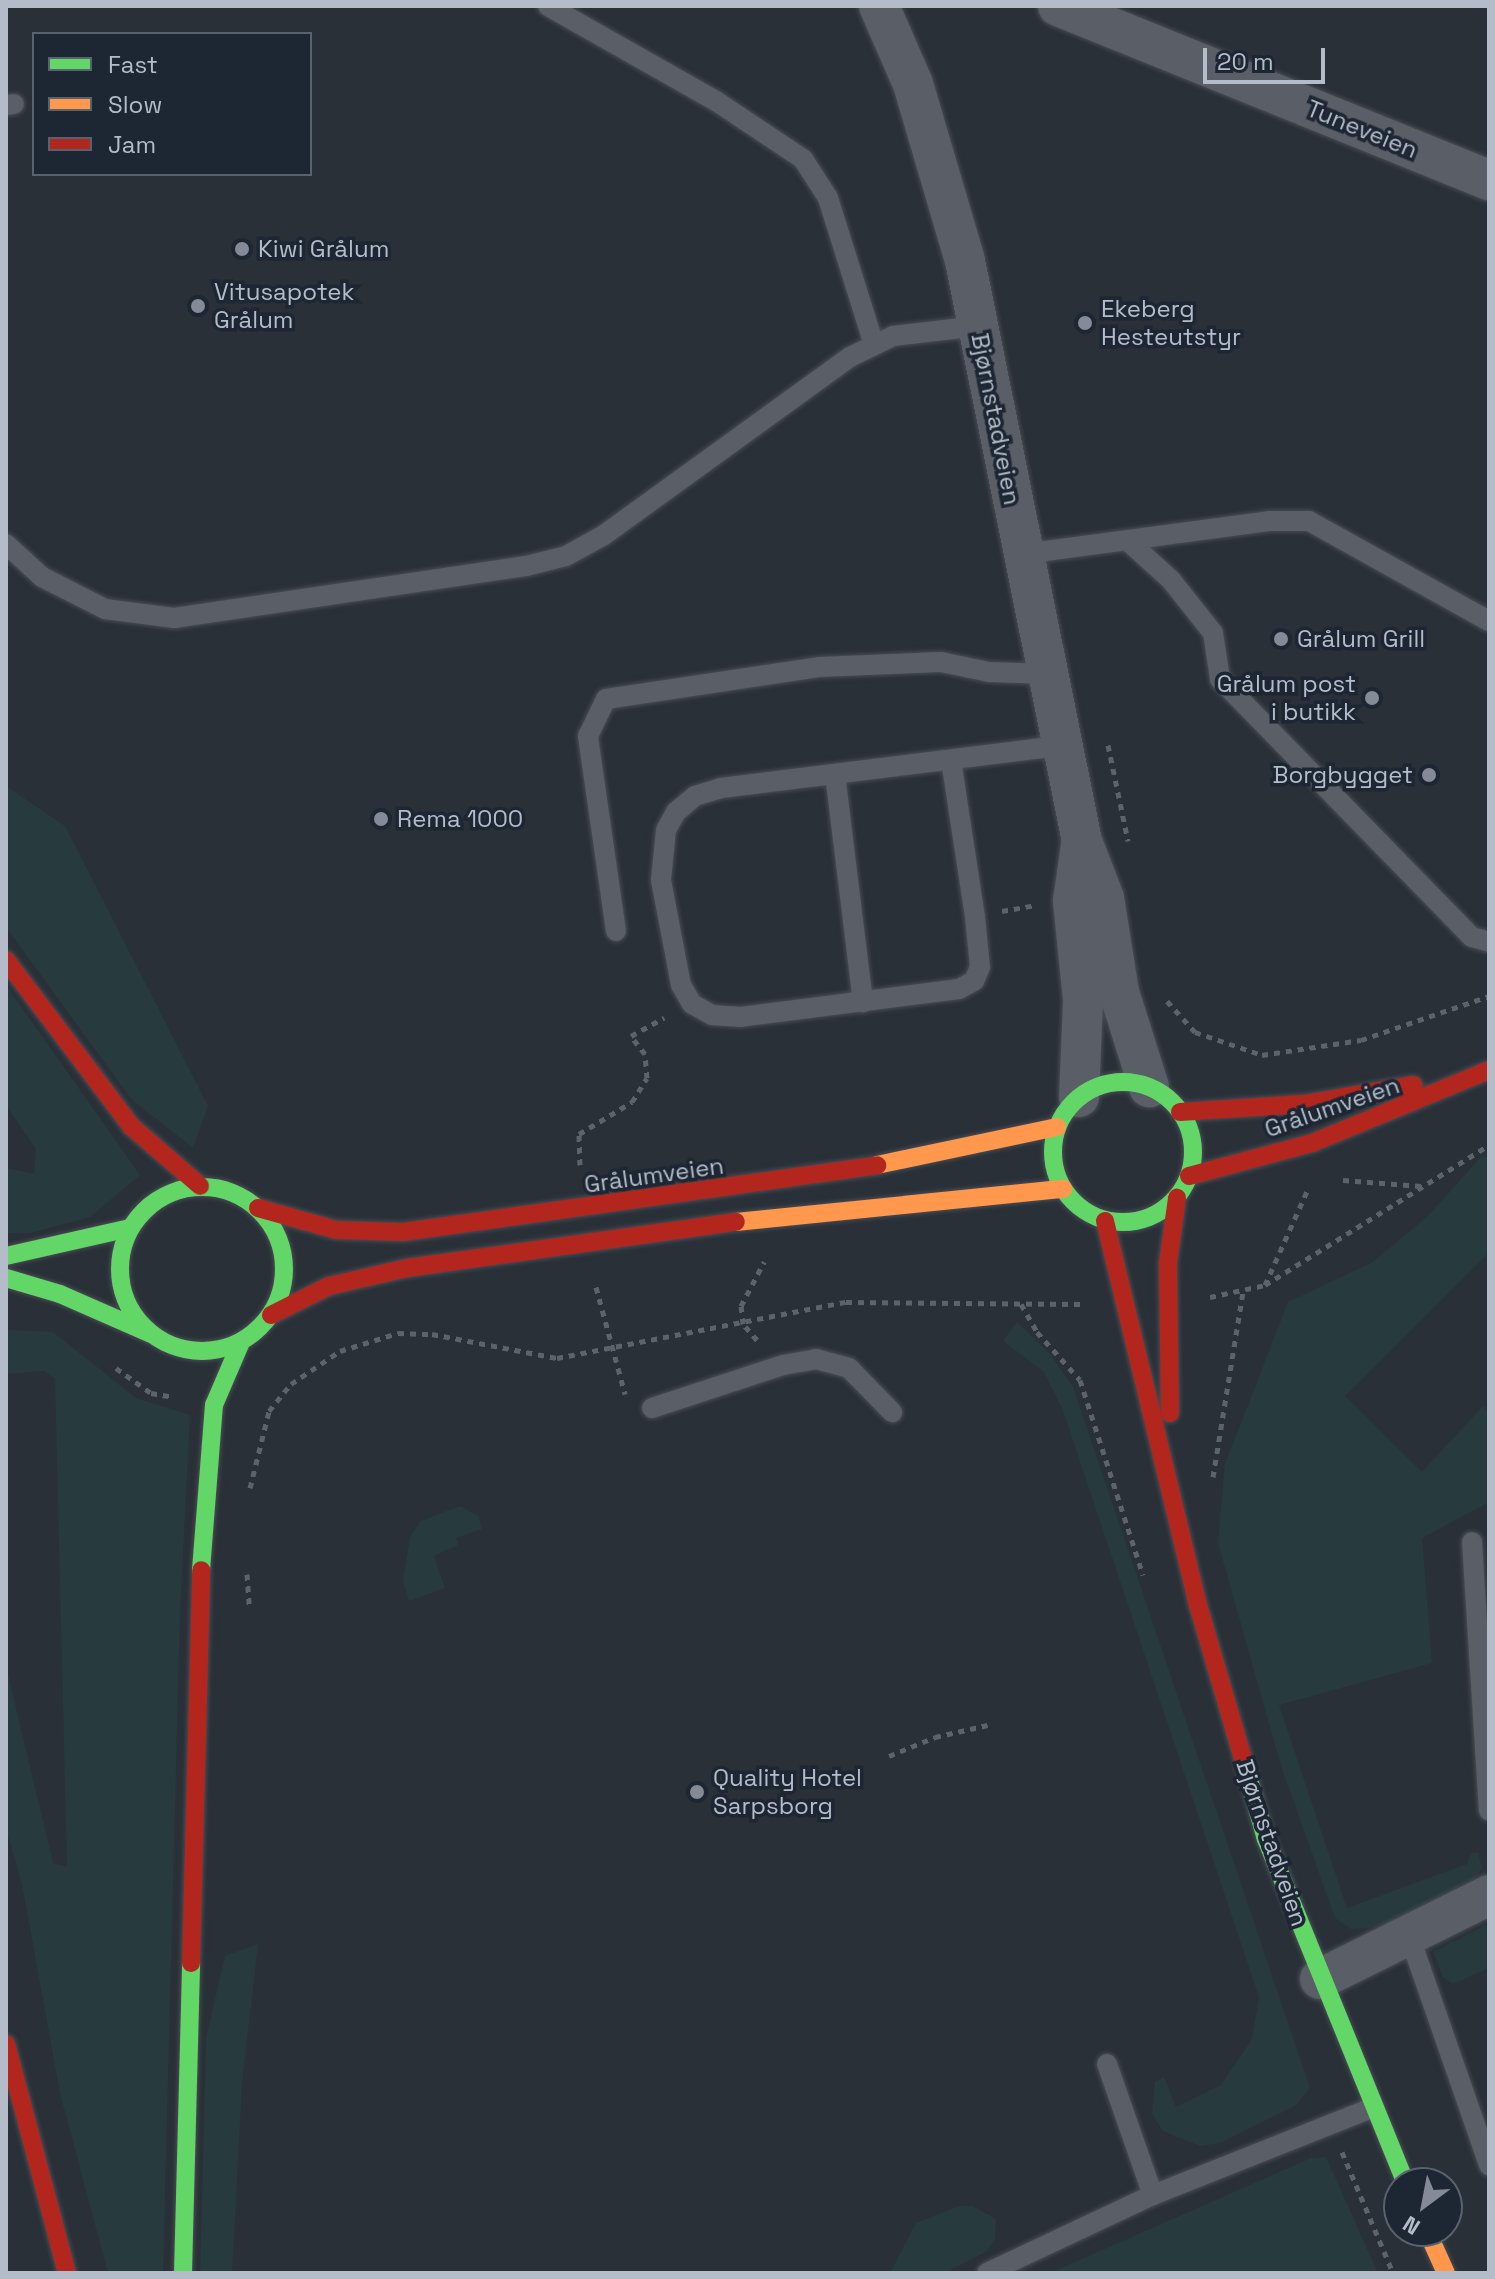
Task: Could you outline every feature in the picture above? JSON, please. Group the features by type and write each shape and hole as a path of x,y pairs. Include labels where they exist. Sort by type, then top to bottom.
{"main road":[{"path":"6,960 132,1127 200,1186 240,1196 258,1208 282,1249 285,1273 271,1315"},
{"name":"Grålumveien","path":"1180,1112 1304,1104 1488,1071"},
{"name":"Grålumveien","path":"1189,1176 1326,1138 1488,1071"},
{"path":"1125,1082 1149,1087 1180,1112 1190,1132 1189,1176 1177,1198 1155,1216 1132,1222 1105,1221 1081,1209 1063,1189 1052,1159 1068,1112 1100,1085 1125,1082"},
{"name":"Grålumveien","path":"258,1208 337,1230 403,1232 905,1161 1068,1112"},
{"path":"151,1334 124,1296 121,1250 130,1228 159,1198 200,1186"},
{"path":"183,2273 203,1497 214,1405 241,1342 271,1315 329,1286 407,1268 833,1211 1063,1189"},
{"name":"Bjørnstadveien","path":"1172,1491 1168,1263 1177,1198"},
{"name":"Bjørnstadveien","path":"1105,1221 1198,1605 1266,1839 1372,2108 1399,2167"},
{"path":"15,1255 130,1228"},
{"path":"6,1278 25,1282 194,1351 241,1342"},
{"path":"6,2044 67,2273"},
{"path":"1434,2247 1446,2273"}],"street":[{"name":"Bjørnstadveien","path":"879,6 913,84 965,261 1082,841 1104,898 1119,992 1149,1087"},
{"name":"Tuneveien","path":"1058,6 1489,180"},
{"name":"Bjørnstadveien","path":"1068,1112 1083,1000 1073,901 1082,841"},
{"path":"1320,1979 1489,1895"}],"lane":[{"path":"548,6 716,101 803,159 828,198 874,345"},
{"path":"6,544 42,577 105,609 174,618 526,566 566,556 604,535 760,418 874,345 893,336 978,326"},
{"path":"1023,554 1309,521 1489,621"},
{"path":"1127,540 1171,580 1213,633 1220,679 1472,937 1489,942"},
{"path":"616,931 588,736 606,699 819,667 941,662 989,672 1050,674"},
{"path":"951,760 975,917 980,967 974,981 959,989 741,1017 712,1015 692,1004 681,985 661,880 666,830 676,812 695,796 721,788 1064,745"},
{"path":"835,774 863,1002"},
{"path":"652,1408 772,1369 832,1360 865,1382 892,1412"},
{"path":"1472,1542 1489,1810"},
{"path":"1409,1935 1484,2134 1489,2165"},
{"path":"1107,2064 1153,2195"},
{"path":"987,2273 1153,2195 1372,2108"}],"path":[{"path":"1106,738 1131,852"},
{"path":"975,917 1052,902"},
{"path":"1161,995 1195,1032 1262,1055 1361,1040 1489,996"},
{"path":"580,1170 579,1134 632,1102 647,1078 645,1054 631,1036 692,1004"},
{"path":"1200,1299 1265,1285 1489,1145"},
{"path":"1265,1285 1313,1178"},
{"path":"1329,1179 1421,1186"},
{"path":"767,1258 745,1290 743,1324 772,1369"},
{"path":"596,1287 627,1399"},
{"path":"1212,1486 1243,1292"},
{"path":"249,1493 269,1411 305,1372 340,1351 398,1333 432,1334 557,1358 846,1302 1088,1304"},
{"path":"246,1558 249,1605"},
{"path":"889,1756 935,1737 988,1725"}],"green space":[{"path":"6,786 65,826 208,1106 193,1148 131,1099 6,927"},
{"path":"6,985 140,1175 90,1217 31,1233 6,1233 6,1168 34,1174 36,1149 6,1105"},
{"path":"1489,1156 1489,1252 1345,1396 1422,1472 1483,1406 1489,1413 1489,1502 1422,1538 1432,1663 1279,1705 1347,1908 1467,1864 1471,1853 1478,1852 1482,1869 1475,1879 1381,1927 1351,1929 1335,1918 1281,1766 1218,1543 1225,1464 1288,1302 1373,1262 1428,1216 1480,1158"},
{"path":"1017,1322 1051,1355 1073,1387 1310,2088 1295,2106 1220,2143 1200,2146 1163,2131 1152,2114 1155,2082 1164,2077 1176,2107 1221,2085 1252,2039 1259,1997 1062,1408 1044,1372 1003,1341"},
{"path":"6,1330 53,1332 136,1398 190,1415 180,1611 163,2273 108,2273 60,2093 22,1884 6,1829 6,1666 53,1863 67,1867 55,1379 44,1371 6,1374"},
{"path":"460,1506 478,1516 482,1529 456,1538 458,1545 434,1556 445,1588 409,1601 403,1581 410,1537 421,1521"},
{"path":"1489,1923 1489,1968 1453,1984 1443,1977 1433,1952"},
{"path":"258,1944 242,2084 232,2273 200,2273 206,2038 225,1956"},
{"path":"1326,2157 1378,2273 1050,2273 1311,2158"},
{"path":"959,2206 973,2206 996,2219 995,2239 987,2251 945,2273 890,2273 916,2223"}],"traffic: fast":[{"path":"1123,1082 1150,1088 1172,1103 1187,1125 1193,1152 1187,1179 1172,1201 1150,1216 1123,1222 1096,1216 1074,1201 1059,1179 1053,1152 1059,1125 1074,1103 1096,1088 1123,1082"},
{"path":"202,1187 233,1193 260,1211 278,1238 284,1269 278,1300 260,1327 233,1345 202,1351 171,1345 144,1327 126,1300 120,1269 126,1238 144,1211 171,1193 202,1187"},
{"path":"6,1256 130,1228"},
{"path":"6,1278 60,1294 151,1334"},
{"path":"201,1570 214,1405 241,1342"},
{"path":"1245,1766 1266,1839 1399,2167"},
{"path":"183,2273 191,1963"}],"traffic: slow":[{"path":"877,1165 1057,1127"},
{"path":"736,1222 1063,1189"},
{"path":"1434,2247 1446,2273"}],"traffic: jam":[{"path":"6,960 132,1127 200,1186"},
{"path":"1189,1176 1312,1143 1489,1070"},
{"path":"1180,1112 1304,1104 1413,1085"},
{"path":"258,1208 337,1230 403,1232 877,1165"},
{"path":"1170,1413 1168,1263 1177,1198"},
{"path":"1105,1221 1198,1605 1245,1766"},
{"path":"271,1315 329,1286 407,1268 736,1222"},
{"path":"191,1963 201,1570"},
{"path":"6,2044 67,2273"}],"place":[{"name":"Kiwi Grålum","path":"242,249"},
{"name":"Vitusapotek Grålum","path":"198,306"},
{"name":"Ekeberg Hesteutstyr","path":"1085,323"},
{"name":"Grålum Grill","path":"1281,639"},
{"name":"Grålum post i butikk","path":"1372,698"},
{"name":"Borgbygget","path":"1429,775"},
{"name":"Rema 1000","path":"381,819"},
{"name":"Quality Hotel Sarpsborg","path":"697,1792"}]}
